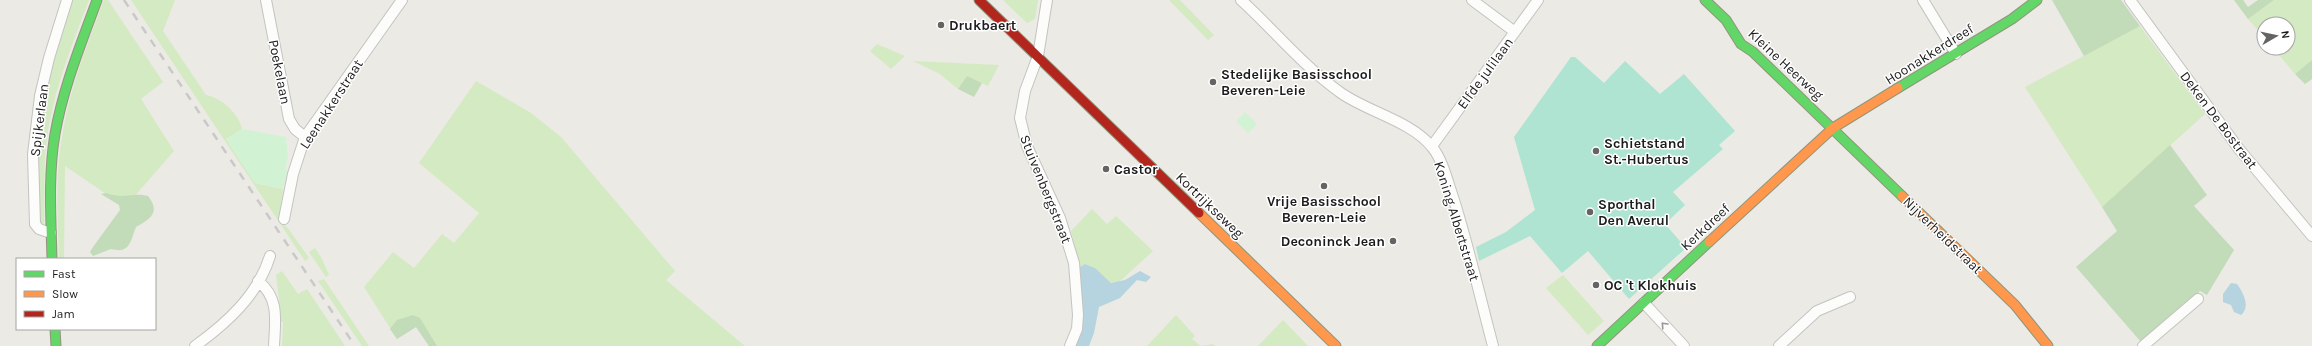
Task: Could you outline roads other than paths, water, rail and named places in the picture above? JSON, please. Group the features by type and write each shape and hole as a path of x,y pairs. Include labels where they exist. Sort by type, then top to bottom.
{"street":[{"name":"Spijkerlaan","path":"51,233 39,230 35,221 33,154 44,75 67,0"},
{"name":"Poekelaan","path":"266,0 289,119 295,129 305,137"},
{"name":"Leenakkerstraat","path":"284,219 298,155 305,137 402,0"},
{"name":"Kortrijkseweg","path":"979,0 1336,346"},
{"name":"Stuivenbergstraat","path":"1047,0 1038,56 1024,91 1020,118 1027,146 1060,218 1074,263 1078,315 1077,330 1070,346"},
{"path":"1472,0 1514,32"},
{"name":"Elfde julilaan","path":"1432,146 1538,0"},
{"name":"Kleine Heerweg","path":"1705,0 1726,20 1741,44 1753,52 1834,128"},
{"path":"1923,0 1956,54"},
{"name":"Hoonakkerdreef","path":"1834,128 1956,54 2037,0"},
{"name":"Deken De Bostraat","path":"2130,0 2239,149 2312,236"},
{"name":"Spijkerlaan","path":"52,258 50,178 56,131 68,78 97,2"},
{"name":"Koning Albertstraat","path":"1248,2 1290,50 1317,75 1342,94 1368,109 1396,121 1432,146 1440,160 1457,211 1493,346"},
{"name":"Kerkdreef","path":"1597,346 1834,128"},
{"name":"Nijverheidstraat","path":"1834,128 2015,305 2048,346"},
{"path":"195,346 227,321 242,306 258,281 270,256"},
{"path":"258,281 270,292 275,306 274,346"},
{"path":"1779,346 1817,311 1850,297"},
{"path":"2143,346 2198,299"},
{"path":"1644,303 1684,346"},
{"path":"55,330 56,346"}],"water":[{"path":"1085,264 1095,268 1111,283 1125,280 1140,271 1151,277 1146,282 1137,280 1120,298 1099,307 1094,333 1089,346 1076,346 1083,324 1080,267"},
{"path":"2231,283 2237,284 2242,291 2245,300 2246,304 2244,312 2241,315 2234,312 2231,305 2223,302 2223,294"}],"railway":[{"path":"124,0 355,346"}],"place":[{"name":"Drukbaert","path":"941,25"},
{"name":"Stedelijke Basisschool Beveren-Leie","path":"1213,82"},
{"name":"Schietstand St.-Hubertus","path":"1596,151"},
{"name":"Castor","path":"1106,169"},
{"name":"Vrije Basisschool Beveren-Leie","path":"1324,186"},
{"name":"Sporthal Den Averul","path":"1590,212"},
{"name":"Deconinck Jean","path":"1393,241"},
{"name":"OC 't Klokhuis","path":"1596,285"}]}
